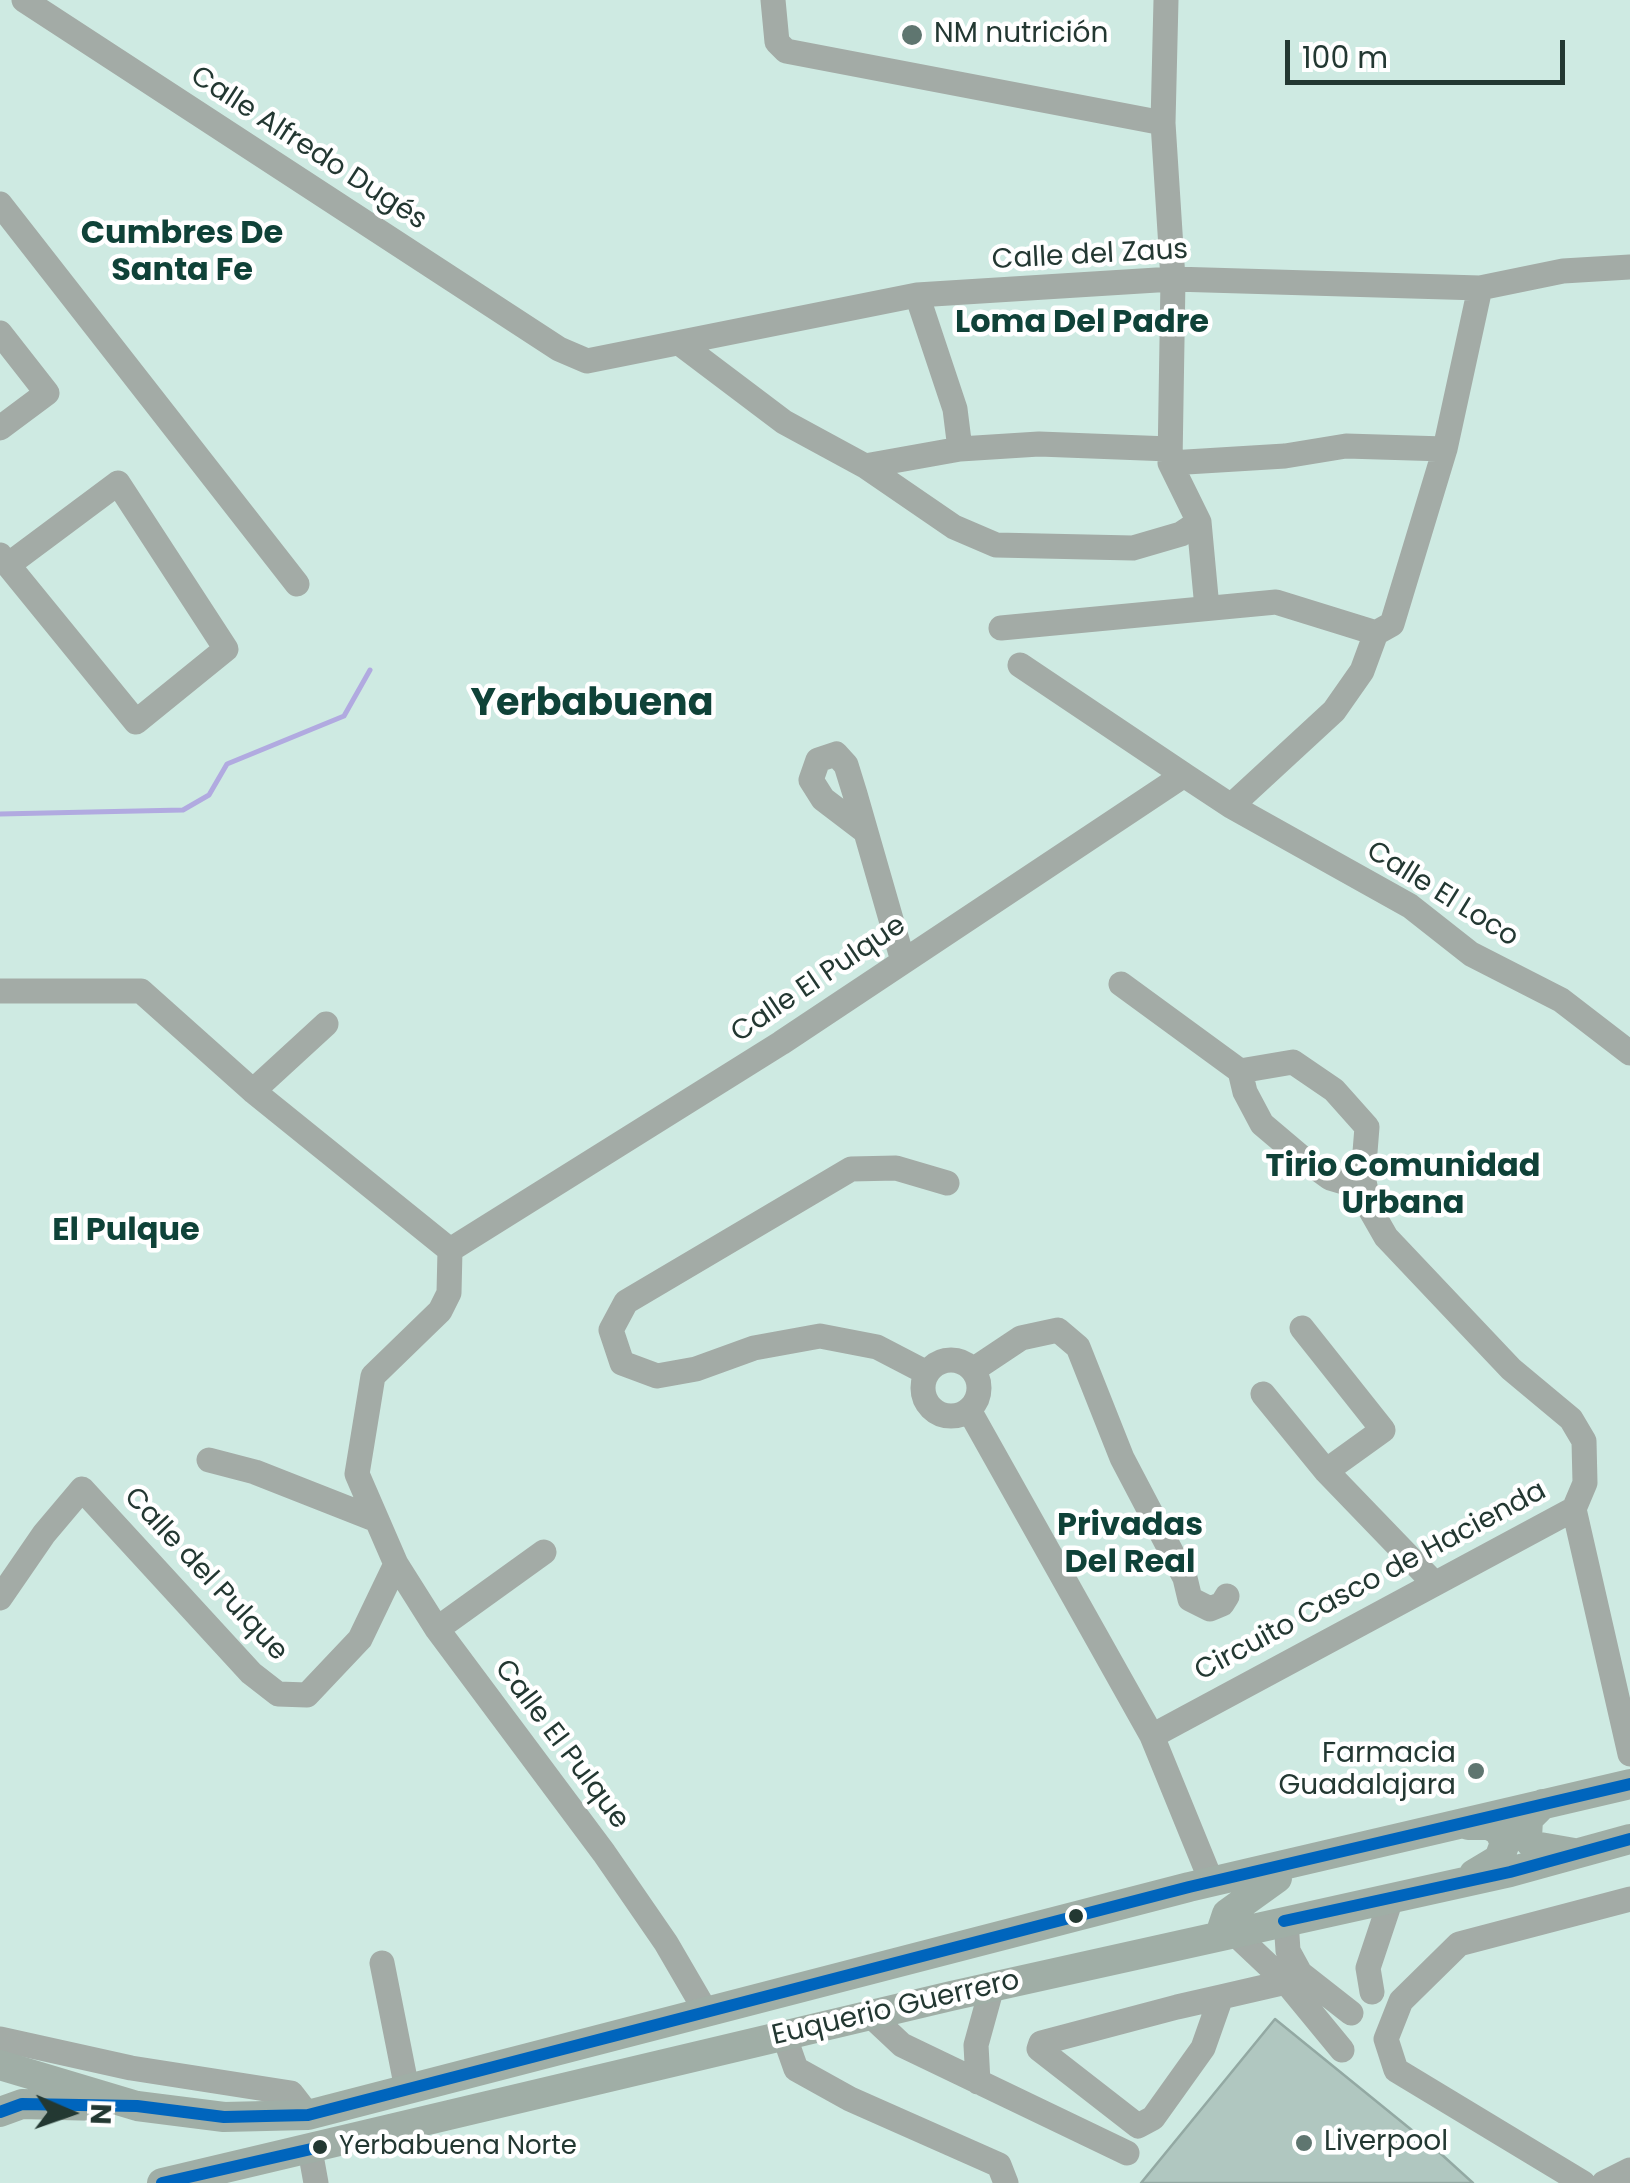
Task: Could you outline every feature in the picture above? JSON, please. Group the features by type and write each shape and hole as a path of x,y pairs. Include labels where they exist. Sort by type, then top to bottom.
{"main road":[{"name":"Euquerio Guerrero","path":"137,2106 224,2117 308,2115 548,2055 705,2010 1212,1883 1630,1784"},
{"path":"1543,1804 1528,1818 1527,1838 1546,1850 1582,1854"},
{"path":"1457,1824 1489,1825 1499,1830 1505,1843 1495,1863 1458,1883"},
{"name":"Euquerio Guerrero","path":"162,2183 992,1986 1391,1899 1630,1839"},
{"path":"1226,1933 1227,1914 1301,1863"},
{"path":"0,2065 137,2106"},
{"path":"8,2113 137,2106"}],"street":[{"name":"Calle Alfredo Dugés","path":"24,0 560,349"},
{"path":"773,0 777,42 786,51 1163,124"},
{"path":"1166,0 1163,124 1173,279 1170,456 1198,522 1207,608"},
{"path":"0,204 297,584"},
{"name":"Calle del Zaus","path":"560,349 587,361 918,295 1173,279 1480,288 1562,271 1630,267"},
{"path":"1020,666 1225,800 1334,711 1362,671 1376,634 1392,624 1445,448 1480,288"},
{"path":"918,295 955,409 960,448"},
{"path":"0,333 47,393 0,428"},
{"path":"682,345 784,422 865,466 954,527 996,544 1133,548 1181,534 1198,522"},
{"path":"865,466 960,448 1038,444 1170,456 1346,446 1445,448"},
{"path":"118,483 226,650 136,722 4,560 118,483"},
{"path":"1001,628 1276,602 1376,634"},
{"name":"Calle El Pulque","path":"705,2010 666,1942 437,1629 396,1564 357,1474 373,1376 440,1311 449,1293 450,1250 586,1168 1184,774"},
{"name":"Calle El Loco","path":"1225,800 1410,906 1446,938 1562,1000 1630,1053"},
{"path":"866,831 903,960"},
{"path":"1122,984 1240,1071 1245,1092 1262,1124 1301,1157 1330,1178 1347,1183 1363,1177 1366,1127 1334,1090 1293,1062 1240,1071"},
{"path":"0,991 141,991 252,1091 450,1250"},
{"path":"252,1091 326,1024"},
{"path":"926,1373 877,1348 820,1336 754,1348 696,1369 657,1376 622,1363 611,1330 616,1314 626,1302 851,1168 896,1168 948,1183"},
{"name":"Circuito Casco de Hacienda","path":"1152,1736 1197,1708 1574,1509 1585,1483 1584,1441 1571,1419 1511,1369 1386,1236 1370,1209 1363,1177"},
{"path":"1302,1328 1383,1430 1326,1470"},
{"path":"973,1370 1021,1338 1058,1330 1078,1346 1122,1458 1185,1578 1190,1599 1210,1609 1222,1604 1227,1596"},
{"path":"949,1360 973,1370 979,1383 978,1398 970,1410 955,1417 939,1414 927,1404 922,1388 926,1373 949,1360"},
{"path":"1263,1394 1326,1470 1434,1583"},
{"path":"970,1410 1129,1702 1152,1736 1212,1883"},
{"path":"209,1460 255,1472 377,1520"},
{"name":"Calle del Pulque","path":"0,1598 82,1488 251,1673 278,1694 308,1695 360,1639 396,1564"},
{"path":"1574,1509 1630,1754"},
{"path":"437,1629 544,1552"},
{"path":"1372,1992 1368,1968 1391,1899"},
{"path":"1583,2183 1396,2070 1386,2039 1402,2001 1459,1944 1630,1899"},
{"path":"1286,1920 1288,1952 1300,1974 1352,2013"},
{"path":"1226,1933 1286,1982 1342,2050"},
{"path":"382,1963 407,2088"},
{"path":"1222,1997 1208,2035 1153,2118 1138,2126 1038,2049 1041,2043 1222,1997 1286,1982"},
{"path":"978,2082 976,2045 992,1986"},
{"path":"1178,2008 1208,2035"},
{"path":"870,2015 902,2045 1127,2154"},
{"path":"784,2036 796,2070 850,2099 999,2165 1006,2183"},
{"path":"0,2039 131,2068 291,2093 308,2115"},
{"path":"310,2150 316,2183"},
{"path":"1604,2183 1630,2170"}],"building":[{"path":"1275,2019 1440,2153 1473,2183 1141,2183"}],"waterway":[{"path":"0,814 183,810 209,795 227,764 344,716 370,670"}],"transit line":[{"path":"0,2112 22,2104 137,2106 224,2117 308,2115 1189,1887 1630,1784"},
{"path":"1284,1921 1510,1872 1630,1839"},
{"path":"162,2183 320,2147"}],"place":[{"name":"NM nutrición","path":"912,35"},
{"name":"Farmacia Guadalajara","path":"1476,1771"},
{"name":"Liverpool","path":"1304,2143"},
{"name":"Yerbabuena Norte","path":"320,2147"}],"district":[{"name":"Cumbres De Santa Fe","path":"182,254"},
{"name":"Loma Del Padre","path":"1082,324"},
{"name":"Yerbabuena","path":"592,705"},
{"name":"Tirio Comunidad Urbana","path":"1403,1186"},
{"name":"El Pulque","path":"126,1232"},
{"name":"Privadas Del Real","path":"1130,1546"}]}
